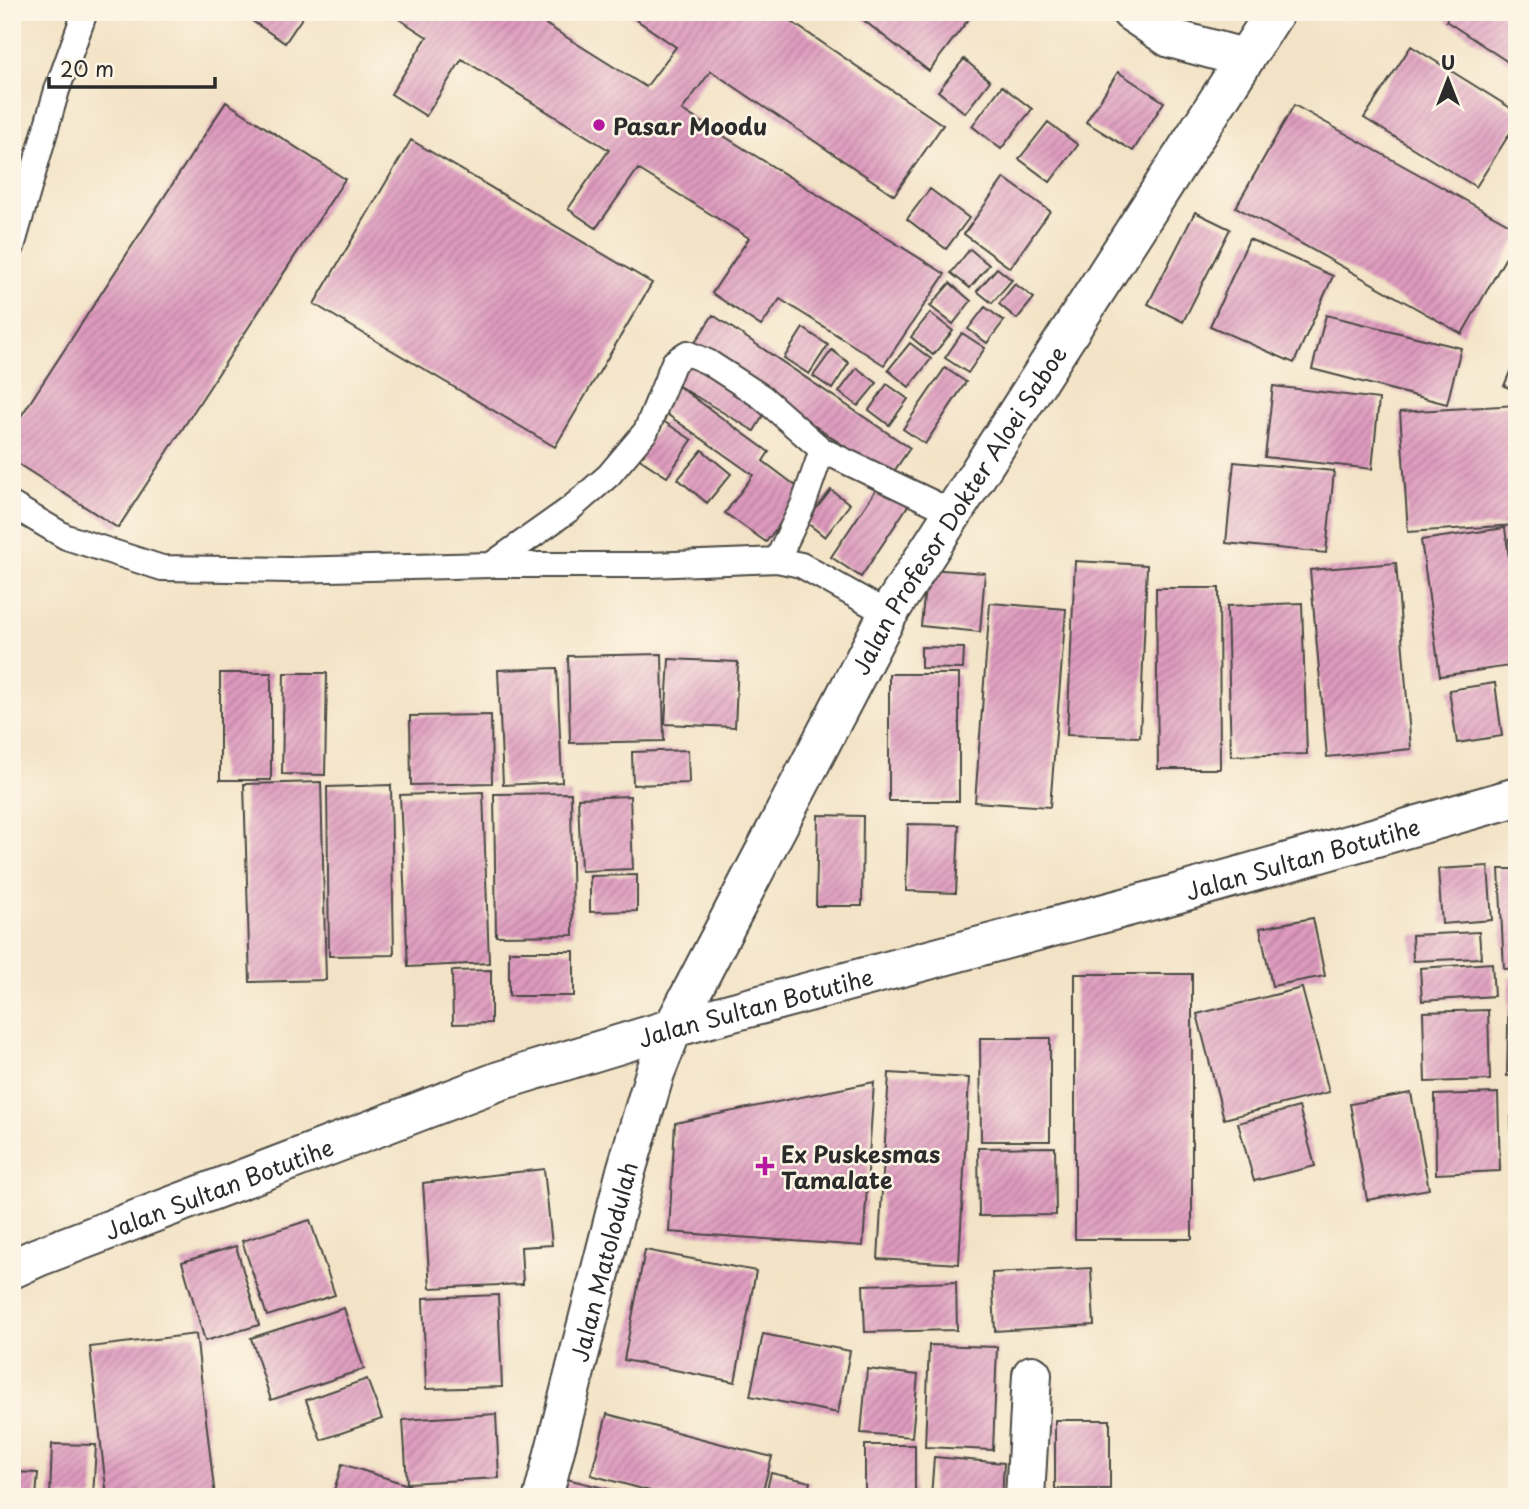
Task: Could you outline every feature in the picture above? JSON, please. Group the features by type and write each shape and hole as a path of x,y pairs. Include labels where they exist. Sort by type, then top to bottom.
{"street":[{"path":"1131,12 1170,38 1244,58"},
{"name":"Jalan Profesor Dokter Aloei Saboe","path":"673,1028 888,614 1275,12"},
{"name":"Jalan Sultan Botutihe","path":"12,1269 37,1257 499,1081 673,1028 1165,897 1517,797"},
{"name":"Jalan Matolodulah","path":"543,1497 626,1171 655,1073 673,1028"},
{"path":"1025,1497 1032,1375"}],"lane":[{"path":"12,247 57,90 85,12"},
{"path":"491,565 570,509 609,475 646,431 674,362 687,353 708,362 762,397 822,450 954,513"},
{"path":"777,560 803,505 822,450"},
{"path":"12,505 66,537 162,568 289,570 491,565 649,565 777,560 801,565 888,614"}],"building":[{"path":"239,12 306,12 285,43"},
{"path":"388,12 526,12 646,87 676,47 625,12 777,12 943,125 894,195 711,71 682,110 945,274 884,365 780,299 761,326 712,293 749,238 638,169 596,228 568,209 609,150 462,59 426,116 391,94 427,37"},
{"path":"853,12 974,12 929,71"},
{"path":"1451,12 1517,12 1517,68 1446,21"},
{"path":"1411,46 1517,112 1517,122 1476,187 1364,118"},
{"path":"964,59 990,81 965,113 938,91"},
{"path":"1118,72 1164,102 1133,151 1086,122"},
{"path":"1002,86 1032,109 1001,149 972,126"},
{"path":"226,102 345,179 118,528 12,460 12,430"},
{"path":"1294,105 1517,229 1517,238 1462,334 1236,207"},
{"path":"1048,122 1078,145 1050,182 1019,159"},
{"path":"411,140 652,283 555,447 314,304"},
{"path":"1004,178 1050,211 1010,268 964,234"},
{"path":"930,189 969,218 946,249 907,219"},
{"path":"1195,212 1230,229 1183,322 1148,304"},
{"path":"1249,239 1333,276 1294,363 1210,326"},
{"path":"970,249 989,265 970,288 951,273"},
{"path":"997,268 1012,280 992,303 977,291"},
{"path":"950,283 971,301 953,324 930,306"},
{"path":"1015,284 1034,298 1017,319 999,304"},
{"path":"985,307 1004,321 987,343 968,329"},
{"path":"930,313 953,331 933,355 911,337"},
{"path":"713,315 910,448 890,477 694,344"},
{"path":"1326,315 1461,348 1447,404 1312,369"},
{"path":"803,328 828,345 809,374 784,358"},
{"path":"962,333 985,348 968,373 945,358"},
{"path":"910,343 931,359 909,387 888,370"},
{"path":"832,350 849,363 832,389 813,376"},
{"path":"1517,355 1517,391 1504,386"},
{"path":"687,358 769,406 754,431 672,382"},
{"path":"857,368 877,383 858,406 839,392"},
{"path":"945,368 966,382 925,444 903,429"},
{"path":"887,384 908,399 889,425 869,410"},
{"path":"678,386 769,452 763,461 804,492 766,542 725,513 753,475 661,410"},
{"path":"1273,386 1379,399 1372,469 1265,457"},
{"path":"1517,405 1517,525 1408,532 1400,412"},
{"path":"663,421 692,440 667,477 638,458"},
{"path":"702,450 731,474 707,503 678,479"},
{"path":"1234,462 1334,471 1326,553 1226,543"},
{"path":"880,484 909,504 861,577 831,557"},
{"path":"831,490 850,504 825,537 806,522"},
{"path":"1505,528 1517,617 1517,665 1440,676 1421,540"},
{"path":"1517,538 1517,581 1515,581 1509,539"},
{"path":"1075,561 1147,565 1140,737 1067,735"},
{"path":"1396,563 1411,749 1327,757 1310,570"},
{"path":"927,569 985,573 980,632 921,626"},
{"path":"1156,588 1219,588 1220,769 1158,769"},
{"path":"990,603 1066,609 1050,807 975,802"},
{"path":"1302,603 1307,754 1231,756 1227,606"},
{"path":"921,647 964,648 963,669 921,668"},
{"path":"662,654 664,741 570,743 568,656"},
{"path":"669,659 738,662 735,727 665,724"},
{"path":"557,668 562,782 503,785 498,670"},
{"path":"220,673 271,673 271,780 220,780"},
{"path":"284,673 327,673 325,775 282,774"},
{"path":"889,674 959,674 959,801 889,801"},
{"path":"1495,683 1502,736 1457,743 1449,690"},
{"path":"491,715 492,783 411,785 410,716"},
{"path":"688,750 689,783 633,785 632,752"},
{"path":"321,782 326,980 250,982 244,784"},
{"path":"391,785 394,955 329,956 327,787"},
{"path":"483,792 489,963 408,967 400,795"},
{"path":"571,793 573,935 496,936 494,794"},
{"path":"630,796 633,869 581,871 578,798"},
{"path":"818,815 863,816 862,906 816,906"},
{"path":"908,824 959,825 956,893 906,891"},
{"path":"1488,866 1492,920 1442,924 1438,869"},
{"path":"1499,869 1517,869 1517,968 1504,969"},
{"path":"637,875 637,911 590,912 590,876"},
{"path":"1313,918 1325,976 1272,986 1260,928"},
{"path":"1479,932 1481,958 1413,961 1412,935"},
{"path":"509,951 574,951 574,996 509,996"},
{"path":"1492,963 1494,996 1422,1001 1420,968"},
{"path":"491,970 491,1023 453,1024 452,971"},
{"path":"1075,974 1192,974 1192,1239 1075,1239"},
{"path":"1509,978 1517,978 1517,1076 1507,1076"},
{"path":"1302,988 1329,1092 1224,1119 1197,1014"},
{"path":"1488,1010 1490,1080 1425,1082 1423,1012"},
{"path":"980,1038 1050,1038 1050,1141 981,1141"},
{"path":"889,1073 969,1078 959,1264 878,1259"},
{"path":"874,1082 863,1246 669,1232 675,1123"},
{"path":"1411,1093 1429,1189 1367,1200 1350,1104"},
{"path":"1498,1093 1500,1171 1436,1174 1435,1095"},
{"path":"1299,1107 1315,1166 1254,1181 1238,1123"},
{"path":"1511,1117 1517,1117 1517,1190 1514,1190"},
{"path":"1055,1147 1056,1215 979,1216 978,1148"},
{"path":"544,1169 552,1245 521,1247 523,1284 430,1288 423,1183"},
{"path":"310,1220 335,1295 267,1316 242,1241"},
{"path":"236,1246 259,1325 205,1341 182,1262"},
{"path":"645,1250 756,1271 735,1382 624,1360"},
{"path":"1091,1268 1094,1325 995,1331 992,1273"},
{"path":"956,1282 957,1330 865,1332 863,1285"},
{"path":"498,1295 502,1387 426,1389 423,1298"},
{"path":"344,1308 364,1369 271,1400 251,1338"},
{"path":"196,1334 215,1497 107,1497 90,1347"},
{"path":"763,1334 850,1351 838,1413 750,1396"},
{"path":"929,1345 997,1347 993,1450 925,1447"},
{"path":"867,1369 918,1375 912,1437 861,1433"},
{"path":"367,1379 382,1419 321,1440 306,1400"},
{"path":"496,1414 499,1478 407,1483 403,1420"},
{"path":"607,1414 772,1457 761,1497 672,1497 591,1475"},
{"path":"1055,1420 1110,1420 1110,1489 1055,1489"},
{"path":"52,1444 96,1445 93,1497 50,1497"},
{"path":"865,1445 915,1445 915,1497 865,1497"},
{"path":"934,1457 1004,1463 1002,1497 931,1497"},
{"path":"342,1464 443,1496 443,1497 332,1497"},
{"path":"12,1472 38,1473 36,1497 12,1497"},
{"path":"771,1473 810,1482 807,1497 765,1497"},
{"path":"567,1479 628,1494 627,1497 562,1497"}],"place":[{"name":"Pasar Moodu","path":"599,125"},
{"name":"Ex Puskesmas Tamalate","path":"765,1166"}]}
